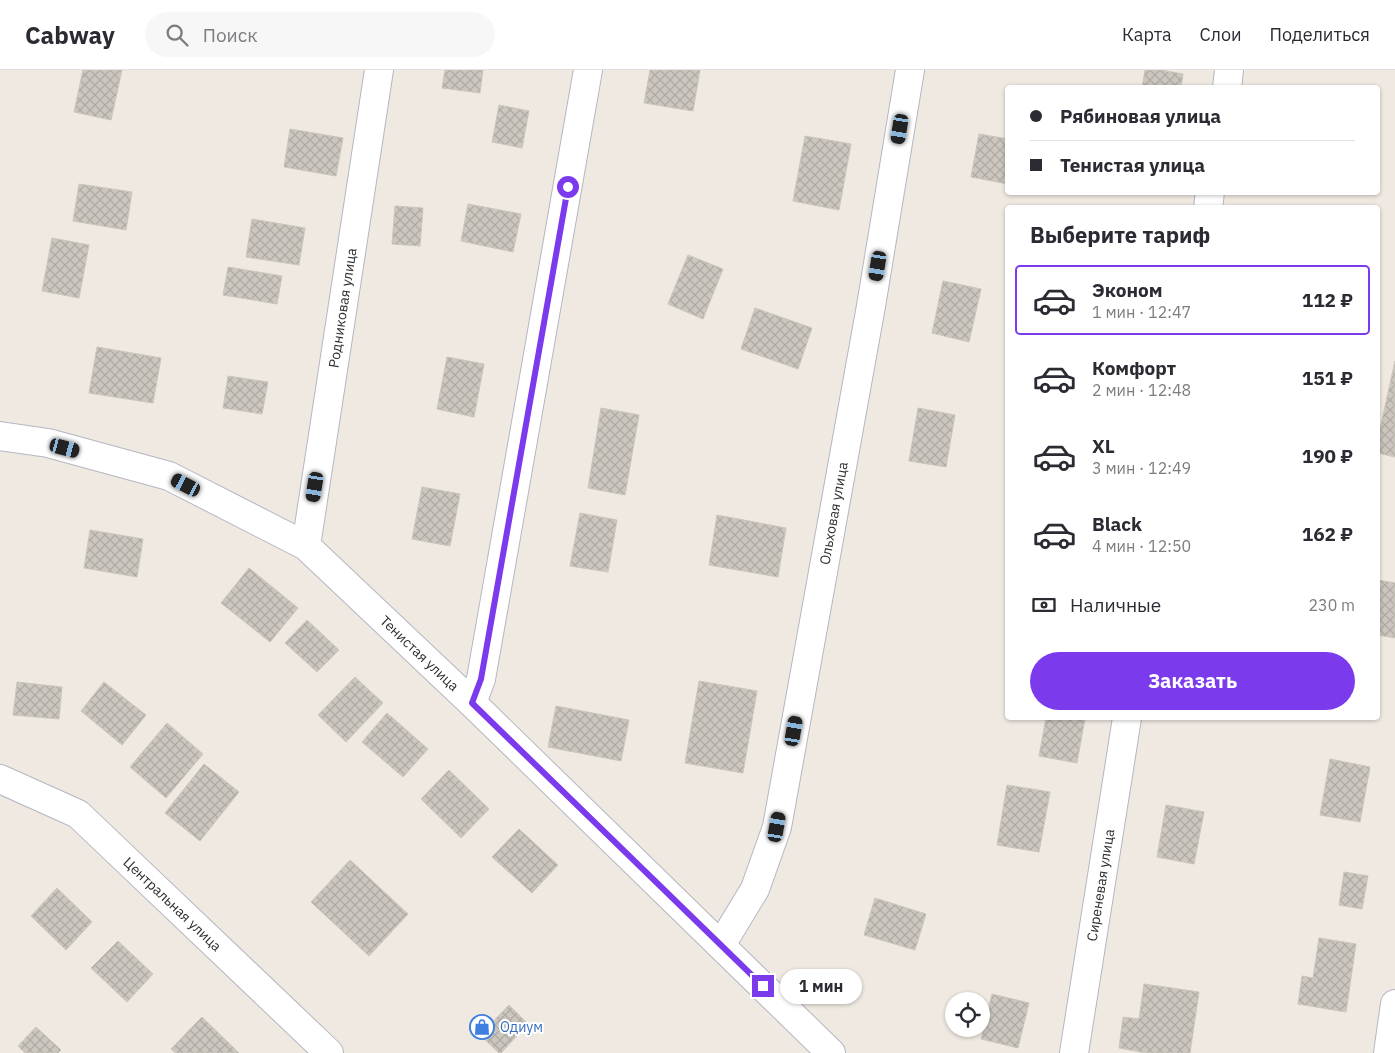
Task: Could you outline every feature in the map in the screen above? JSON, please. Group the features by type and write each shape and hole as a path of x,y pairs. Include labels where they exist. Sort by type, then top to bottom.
{"street":[{"name":"Родниковая улица","path":"306,546 379,70"},
{"path":"472,703 481,679 588,70"},
{"name":"Ольховая улица","path":"721,945 755,889 777,827 869,315 910,70"},
{"path":"1228,85 1230,70"},
{"name":"Тенистая улица","path":"0,436 48,443 169,476 306,546 472,703 831,1053"},
{"name":"Сиреневая улица","path":"1074,1053 1127,720"},
{"name":"Центральная улица","path":"0,779 78,814 329,1053"},
{"path":"1388,1053 1395,1004"}],"building":[{"path":"83,70 122,70 111,120 74,112"},
{"path":"445,70 483,70 480,93 442,88"},
{"path":"650,70 700,70 693,111 644,103"},
{"path":"1145,70 1161,70 1183,74 1181,85 1142,85"},
{"path":"499,105 529,111 522,148 492,142"},
{"path":"290,129 343,138 336,176 284,167"},
{"path":"979,134 1005,138 1005,183 971,177"},
{"path":"805,136 851,144 839,210 793,201"},
{"path":"79,184 132,192 126,230 73,221"},
{"path":"468,204 521,214 513,252 461,241"},
{"path":"395,206 423,208 420,246 392,244"},
{"path":"252,219 305,228 299,265 246,257"},
{"path":"52,238 89,245 79,298 42,291"},
{"path":"688,255 723,269 703,319 668,304"},
{"path":"228,267 282,276 277,304 223,295"},
{"path":"943,281 981,289 969,342 932,333"},
{"path":"755,308 812,328 798,369 741,349"},
{"path":"97,347 161,358 153,403 89,393"},
{"path":"447,357 484,364 474,417 437,409"},
{"path":"1395,361 1395,457 1380,453 1380,429"},
{"path":"228,376 268,382 262,414 223,408"},
{"path":"601,408 639,415 625,495 588,488"},
{"path":"918,408 955,415 946,467 909,461"},
{"path":"422,487 460,494 450,546 412,539"},
{"path":"580,513 617,520 608,572 570,566"},
{"path":"717,515 786,528 778,577 709,565"},
{"path":"90,530 143,539 137,577 84,568"},
{"path":"249,568 298,608 270,642 221,603"},
{"path":"1380,580 1395,583 1395,638 1380,635"},
{"path":"307,620 339,650 317,672 285,643"},
{"path":"355,677 383,703 346,742 318,715"},
{"path":"699,681 757,691 743,773 685,763"},
{"path":"17,682 62,687 59,719 13,715"},
{"path":"104,682 146,715 122,745 81,711"},
{"path":"556,706 629,720 621,761 548,747"},
{"path":"387,713 428,749 403,777 362,742"},
{"path":"1046,720 1085,720 1077,763 1039,756"},
{"path":"167,723 203,754 166,798 130,767"},
{"path":"1330,759 1370,767 1360,822 1320,815"},
{"path":"204,764 239,792 200,841 165,813"},
{"path":"449,770 489,809 461,838 421,799"},
{"path":"1007,785 1050,792 1039,852 997,845"},
{"path":"1166,805 1204,812 1194,864 1157,857"},
{"path":"519,829 558,865 532,893 492,857"},
{"path":"350,860 408,914 369,956 311,902"},
{"path":"1344,872 1368,876 1362,909 1339,905"},
{"path":"57,888 92,922 66,950 31,916"},
{"path":"875,898 926,914 915,950 864,935"},
{"path":"1319,938 1356,944 1346,1012 1298,1004 1302,976 1313,978"},
{"path":"118,941 153,974 127,1002 91,968"},
{"path":"1144,984 1199,992 1190,1053 1146,1053 1119,1048 1123,1017 1139,1019"},
{"path":"992,994 1029,1003 1018,1048 981,1039 981,1037 990,1037 990,1002"},
{"path":"509,1005 528,1024 499,1053 480,1035"},
{"path":"202,1017 239,1053 176,1053 171,1049"},
{"path":"36,1027 61,1050 58,1053 25,1053 18,1046"}],"place":[{"name":"Одиум","path":"482,1027"}],"route":[{"path":"568,187 481,679 472,703 763,986"}]}
